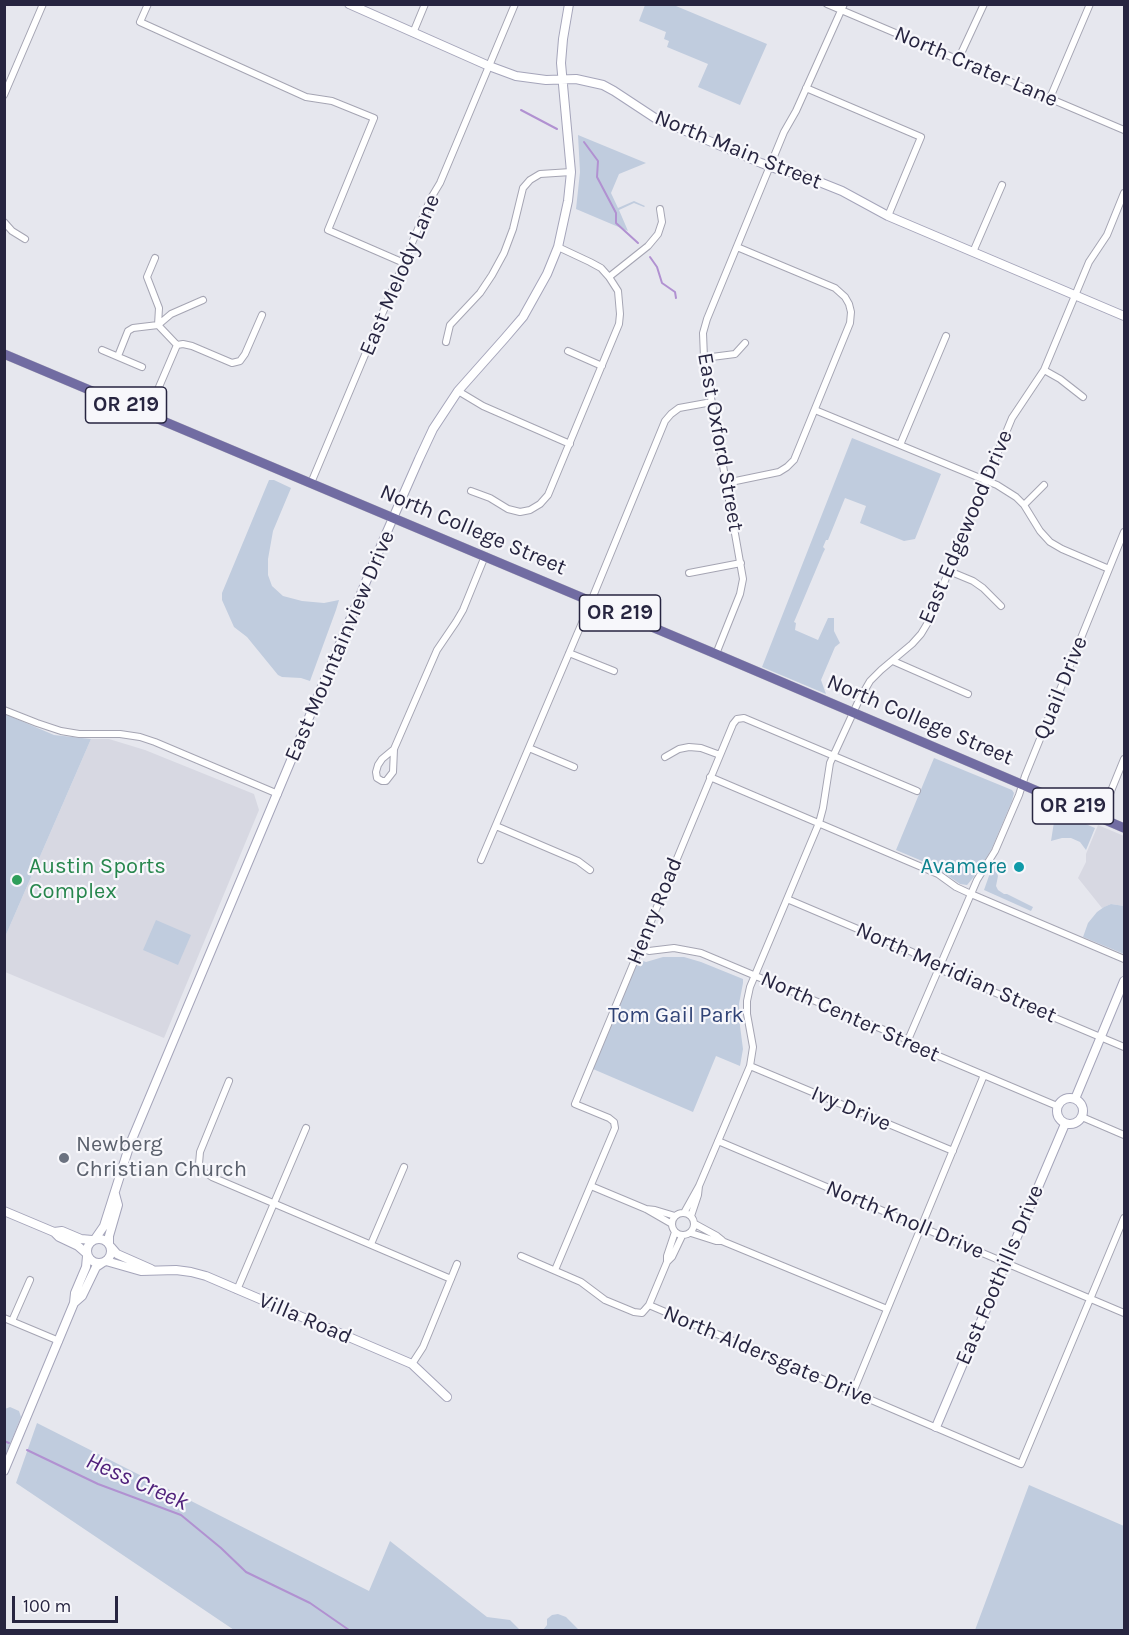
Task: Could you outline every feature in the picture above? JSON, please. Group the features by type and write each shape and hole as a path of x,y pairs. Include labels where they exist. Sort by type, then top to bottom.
{"main road":[{"name":"North College Street","path":"4,354 1125,828"}],"street":[{"path":"4,95 43,4"},
{"path":"148,4 140,22 306,97 332,100 374,118 328,230 404,263"},
{"name":"North Main Street","path":"349,4 516,76 546,80 586,81 603,85 655,118 770,166 802,175 842,191 888,216 1125,316"},
{"path":"413,33 425,4"},
{"name":"East Melody Lane","path":"311,483 515,4"},
{"name":"East Mountainview Drive","path":"93,1240 104,1226 130,1144 433,429 458,391 523,317 547,274 558,248 568,201 571,172 561,63 562,39 569,4"},
{"name":"North Crater Lane","path":"827,4 842,7 958,60 1125,130"},
{"path":"958,60 984,4"},
{"path":"1050,98 1090,4"},
{"name":"East Oxford Street","path":"716,654 740,594 743,579 711,402 704,358 703,333 784,132 796,111 842,7"},
{"path":"806,88 921,137 888,216"},
{"path":"446,342 450,325 480,293 504,253 513,229 523,188 540,174 571,172"},
{"path":"973,252 1002,185"},
{"name":"East Edgewood Drive","path":"688,1214 750,1066 753,1047 747,1001 754,975 819,823 826,792 828,769 833,756 870,681 921,634 927,624 1012,418 1044,370 1089,262 1107,235 1125,193"},
{"path":"609,277 648,246 658,234 662,222 660,209"},
{"path":"4,222 25,240"},
{"path":"726,483 770,474 787,467 794,459 850,323 851,312 845,297 835,288 737,247"},
{"path":"471,491 490,498 508,509 520,512 530,510 540,504 548,495 619,324 618,291 609,277 601,268 558,248"},
{"path":"155,258 147,277 159,308 158,325 177,345"},
{"path":"118,356 128,331 158,325 171,314 203,300"},
{"path":"177,345 192,346 232,363 240,361 262,315"},
{"path":"900,445 946,336"},
{"path":"704,358 735,354 745,343"},
{"path":"147,414 177,345"},
{"path":"102,350 142,367"},
{"path":"568,351 602,366"},
{"path":"1044,370 1083,397"},
{"path":"458,391 483,406 570,444"},
{"path":"481,860 665,421 680,408 711,402"},
{"path":"815,411 986,480 1007,491 1024,505 1040,531 1050,542 1109,569"},
{"path":"1024,505 1044,485"},
{"name":"Quail Drive","path":"908,1040 970,894 994,851 1125,532"},
{"path":"394,749 378,765 377,778 382,781 386,781 393,772 394,749 437,650 463,610 485,556"},
{"path":"689,573 741,563"},
{"path":"949,571 973,581 1000,606"},
{"path":"569,653 614,671"},
{"path":"893,661 968,694"},
{"path":"4,710 61,731 140,737 278,794"},
{"name":"Henry Road","path":"591,1186 615,1128 614,1122 575,1104 733,724 737,719 744,718 833,756"},
{"path":"665,757 679,749 689,747 701,748 720,755"},
{"path":"529,748 574,767"},
{"path":"833,756 916,791"},
{"path":"1100,818 1125,759"},
{"path":"710,777 938,874 970,894 1125,960"},
{"path":"496,826 578,861 590,870"},
{"name":"North Meridian Street","path":"787,899 904,949 939,969 1125,1047"},
{"name":"North Center Street","path":"639,948 649,951 674,948 701,953 1058,1106"},
{"path":"1075,1099 1125,981"},
{"name":"Ivy Drive","path":"750,1066 953,1151"},
{"path":"853,1392 984,1075"},
{"path":"230,1081 200,1152 201,1170 212,1177 451,1279"},
{"path":"1066,1098 1075,1099 1081,1104 1082,1117 1073,1124 1065,1124 1058,1118 1056,1110 1059,1103 1066,1098"},
{"path":"1082,1117 1125,1135"},
{"name":"East Foothills Drive","path":"936,1427 1065,1124"},
{"path":"237,1290 306,1128"},
{"name":"North Knoll Drive","path":"718,1141 1125,1313"},
{"path":"371,1244 404,1167"},
{"path":"555,1270 591,1186 646,1209 672,1224 675,1232 667,1262"},
{"name":"East Mountainview Drive","path":"110,1245 109,1236 118,1205 115,1194"},
{"path":"646,1209 675,1216 688,1214 695,1224 722,1241"},
{"path":"4,1211 54,1232 78,1246 93,1262 104,1262"},
{"path":"672,1224 675,1216"},
{"path":"1091,1298 1124,1222"},
{"path":"691,1233 695,1224"},
{"path":"54,1232 62,1231 81,1239 102,1239 110,1245 111,1255 96,1267 82,1296 74,1303"},
{"path":"675,1232 682,1236"},
{"path":"649,1305 667,1262 672,1257 682,1236 691,1233 722,1241 887,1309"},
{"path":"4,1471 74,1303 75,1293 86,1267 87,1246 93,1240"},
{"name":"Villa Road","path":"110,1245 117,1254 151,1269"},
{"name":"North Aldersgate Drive","path":"521,1256 581,1282 605,1300 642,1313 649,1305 1021,1464 1091,1298"},
{"name":"Villa Road","path":"104,1262 141,1271 151,1269 191,1272 206,1276 412,1364 447,1397"},
{"path":"412,1364 423,1347 457,1264"},
{"path":"12,1321 30,1280"},
{"path":"4,1318 59,1341"}],"shaded area":[{"path":"91,739 109,739 145,750 254,794 259,810 164,1038 5,972 5,937"},
{"path":"1098,825 1124,836 1124,906 1111,904 1102,908 1078,878 1086,862 1086,854"}],"green space":[{"path":"645,5 676,5 767,44 740,105 698,87 708,64 667,47 669,41 664,39 666,32 639,21"},
{"path":"578,135 646,163 619,174 611,193 618,208 634,201 645,206 634,203 619,210 628,231 576,209 580,172"},
{"path":"852,438 941,474 915,539 904,541 860,523 866,506 845,498 794,622 796,623 795,630 818,640 828,618 834,618 834,631 840,643 835,647 821,680 826,694 762,667"},
{"path":"269,480 291,488 273,531 268,559 268,575 272,586 283,596 302,601 324,603 339,600 310,681 278,675 247,637 234,627 222,600 222,593"},
{"name":"Austin Sports Complex","path":"5,714 54,735 91,739 5,937"},
{"path":"934,758 1012,790 1014,793 992,848 978,872 967,885 960,884 934,866 896,850"},
{"path":"1046,807 1095,828 1086,850 1080,842 1071,838 1051,841 1054,822"},
{"path":"997,862 1001,868 996,871 998,890 1033,907 1031,911 984,890"},
{"path":"1111,904 1124,906 1124,954 1083,937 1088,923 1097,912"},
{"path":"156,920 191,935 178,965 143,950"},
{"name":"Tom Gail Park","path":"663,957 684,957 743,979 739,1004 743,1049 740,1066 716,1056 693,1112 593,1069 637,962"},
{"path":"10,1407 19,1411 21,1417 5,1456 5,1409"},
{"path":"37,1423 369,1591 390,1541 487,1617 510,1620 520,1630 234,1630 16,1483"},
{"path":"1029,1485 1124,1526 1124,1630 975,1630"},
{"path":"558,1614 566,1617 579,1630 543,1630 547,1625 547,1619"}],"waterway":[{"path":"521,110 557,129"},
{"path":"584,142 598,161 597,177 616,213 616,223 638,243"},
{"path":"650,257 657,267 662,283 675,292 676,298"},
{"name":"Hess Creek","path":"4,1441 9,1443"},
{"name":"Hess Creek","path":"27,1450 98,1484 181,1515 246,1572 310,1603 349,1630"}],"place":[{"name":"Avamere","path":"1019,867"},
{"name":"Austin Sports Complex","path":"17,880"},
{"name":"Newberg Christian Church","path":"64,1158"}]}
